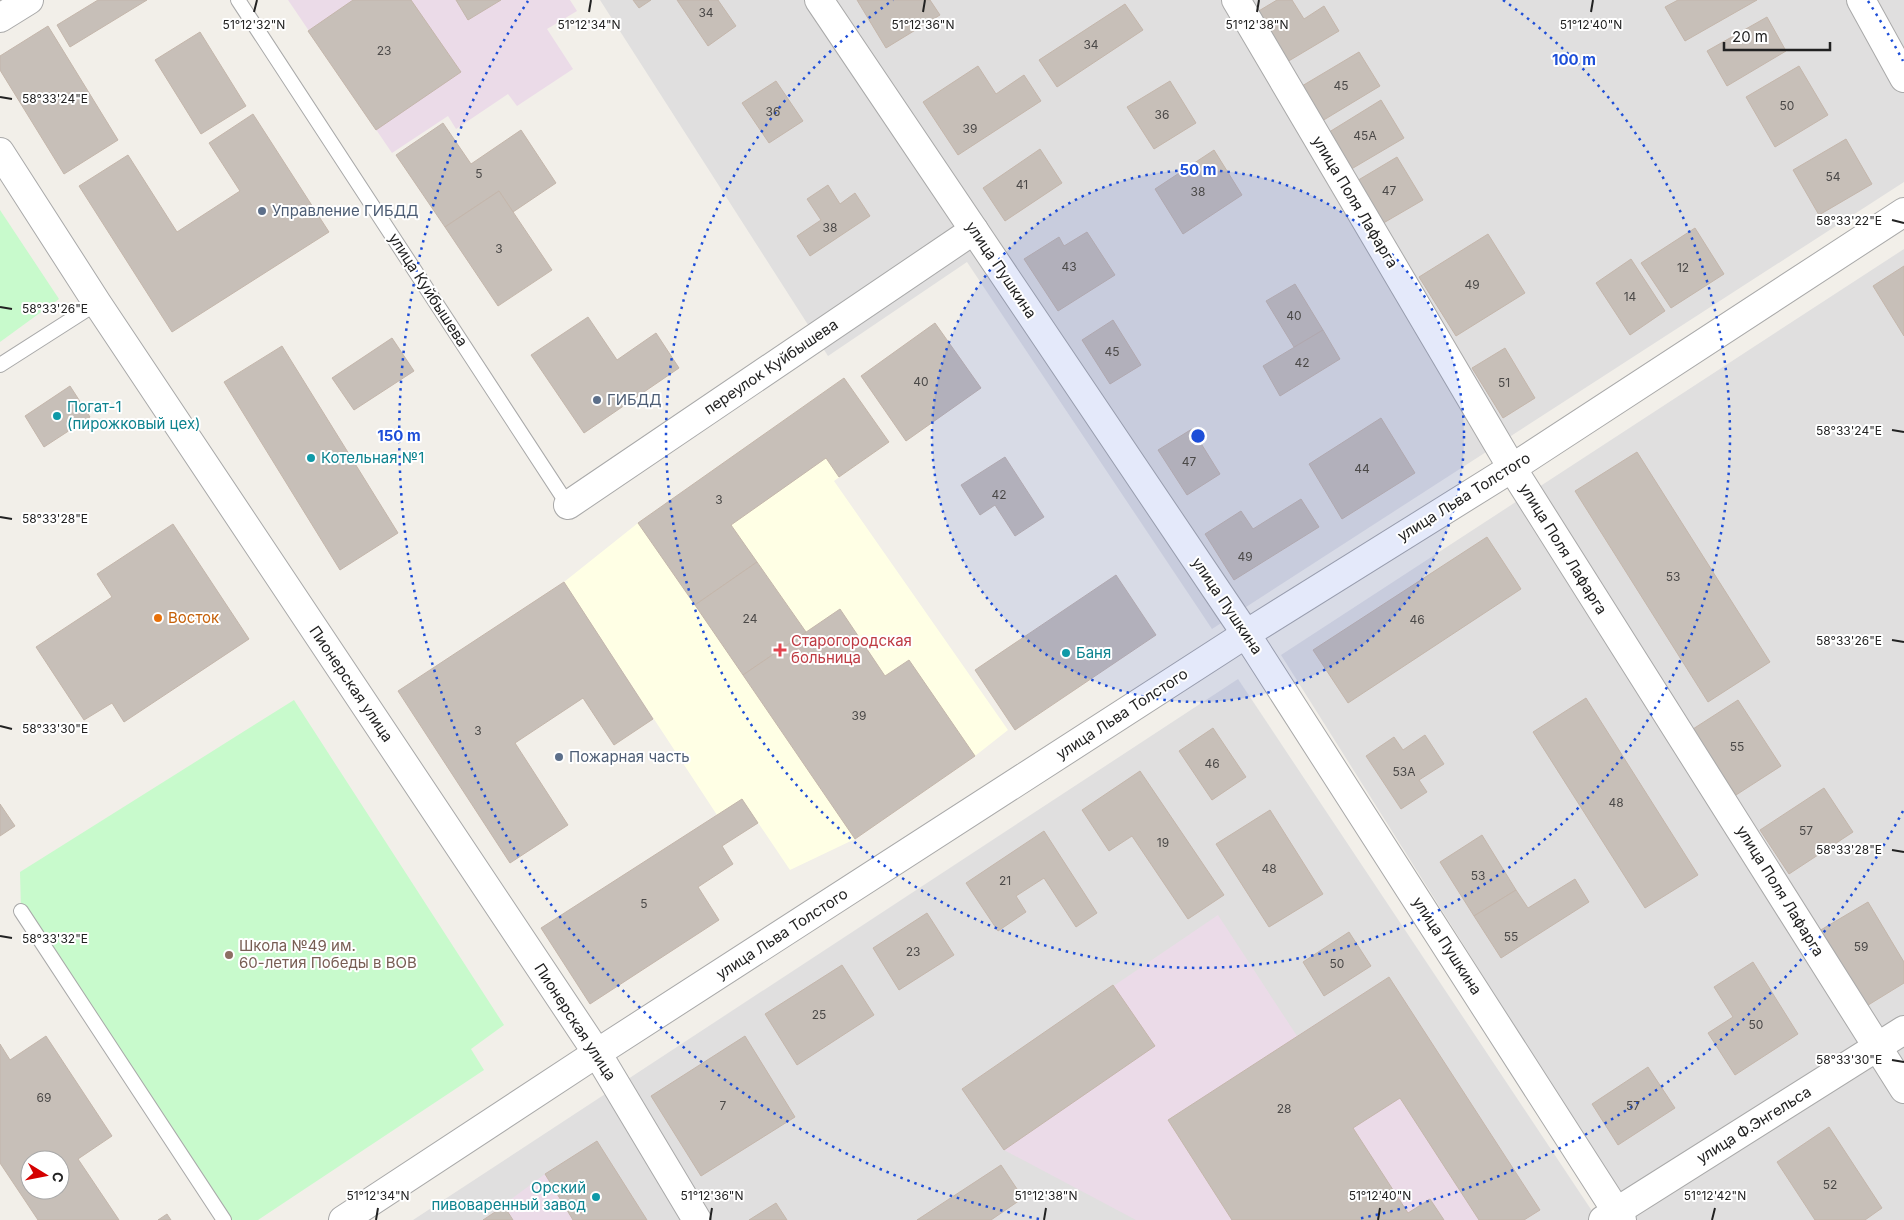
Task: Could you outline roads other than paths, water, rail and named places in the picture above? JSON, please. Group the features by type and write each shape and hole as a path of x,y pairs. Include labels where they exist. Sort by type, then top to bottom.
{"street":[{"path":"0,18 29,0"},
{"name":"улица Пушкина","path":"819,0 1246,634 1614,1217"},
{"name":"улица Поля Лафарга","path":"1236,0 1512,468 1904,1089"},
{"path":"1861,0 1904,78"},
{"name":"Пионерская улица","path":"0,152 97,303 597,1053 697,1220"},
{"name":"улица Льва Толстого","path":"343,1220 597,1053 1246,634 1512,468 1904,212"},
{"name":"переулок Куйбышева","path":"568,505 974,230"},
{"name":"улица Ф.Энгельса","path":"1614,1217 1904,1030"}],"lane":[{"name":"улица Куйбышева","path":"238,0 568,505"},
{"path":"0,365 97,303"},
{"path":"21,911 224,1220"}],"place":[{"name":"Управление ГИБДД","path":"262,211"},
{"name":"ГИБДД","path":"597,400"},
{"name":"Погат-1 (пирожковый цех)","path":"57,416"},
{"name":"Котельная №1","path":"311,458"},
{"name":"Восток","path":"158,618"},
{"name":"Старогородская больница","path":"780,650"},
{"name":"Баня","path":"1066,653"},
{"name":"Пожарная часть","path":"559,757"},
{"name":"Школа №49 им. 60-летия Победы в ВОВ","path":"229,955"},
{"name":"Орский пивоваренный завод","path":"596,1197"}]}
